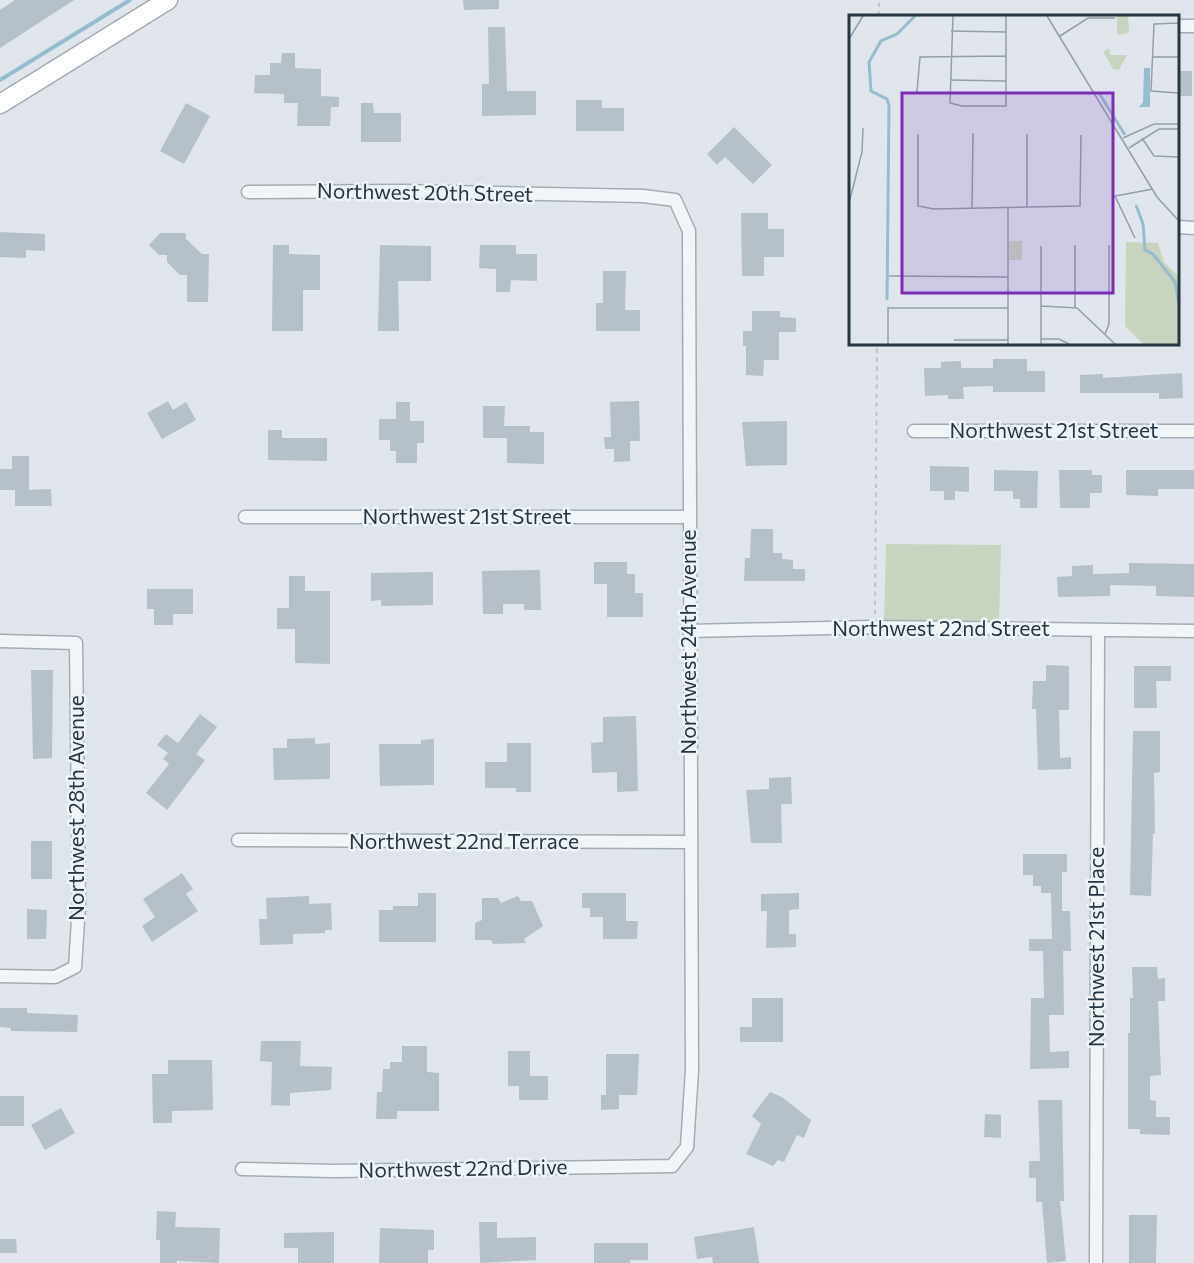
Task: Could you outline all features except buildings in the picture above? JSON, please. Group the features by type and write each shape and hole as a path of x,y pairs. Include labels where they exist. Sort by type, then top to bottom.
{"street":[{"path":"0,104 168,0"},
{"name":"Northwest 20th Street","path":"248,192 403,191 602,195"},
{"name":"Northwest 24th Avenue","path":"602,195 643,196 675,200 689,231 689,842 692,1070 687,1147 680,1157"},
{"path":"1179,227 1194,228"},
{"name":"Northwest 21st Street","path":"914,431 1194,431"},
{"name":"Northwest 21st Street","path":"245,517 689,517"},
{"name":"Northwest 22nd Street","path":"689,631 875,627 1194,631"},
{"name":"Northwest 21st Place","path":"1096,1263 1098,630"},
{"name":"Northwest 28th Avenue","path":"0,641 74,643 78,679 79,905 75,967 55,977 0,976"},
{"name":"Northwest 22nd Terrace","path":"238,840 689,842"},
{"name":"Northwest 22nd Drive","path":"242,1169 334,1171 646,1167 672,1166 680,1157"}],"path":[{"path":"875,627 877,345"}],"green space":[{"path":"886,544 1001,545 999,624 884,623"}],"waterway":[{"path":"0,80 130,0"}]}
